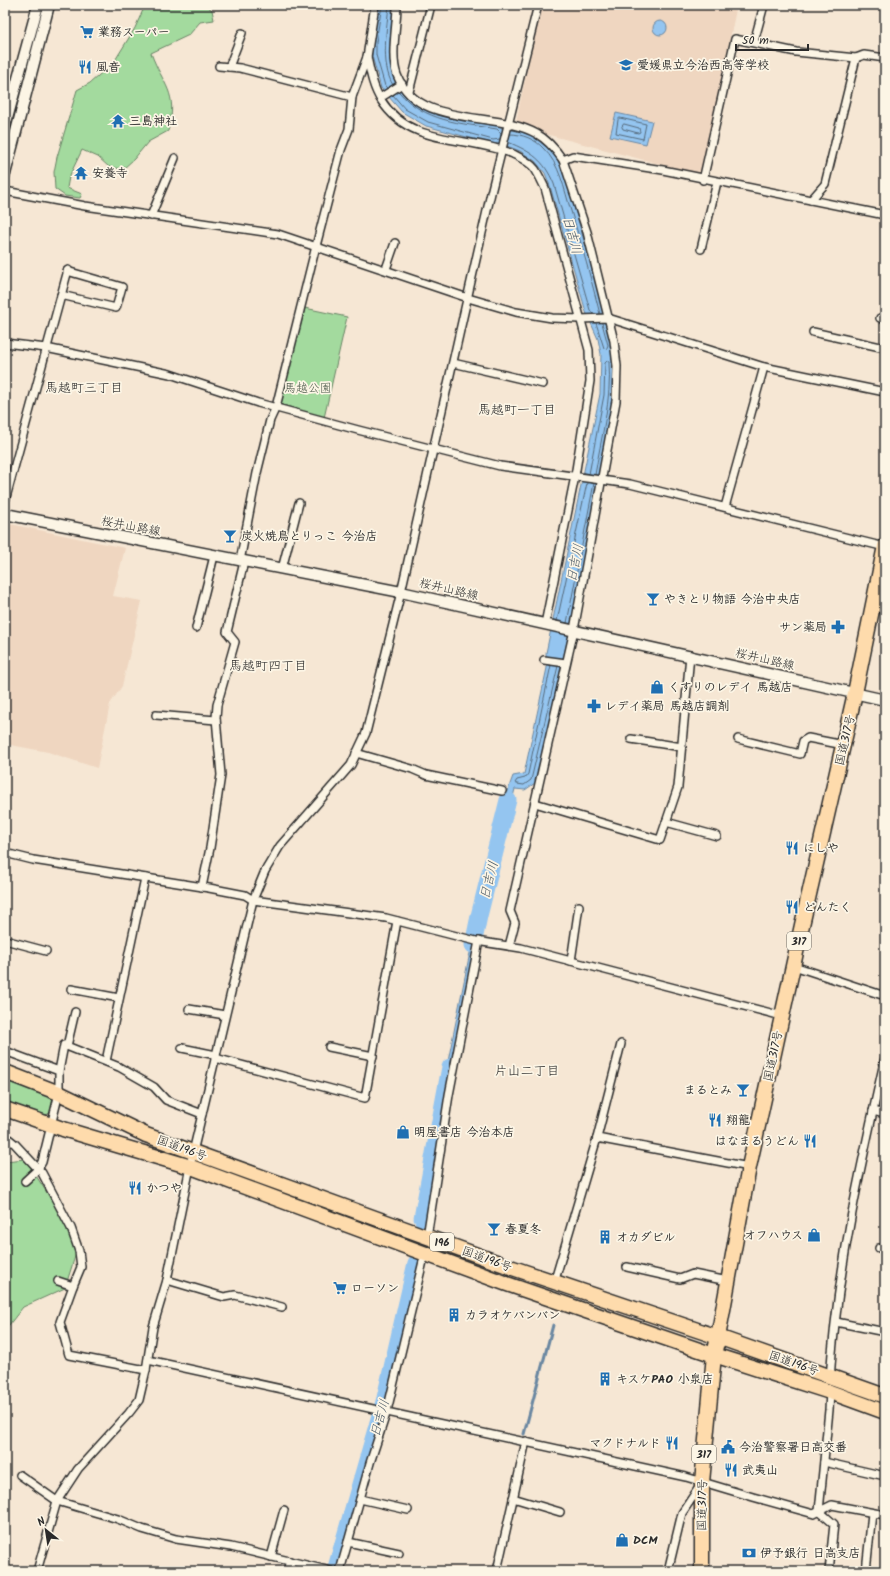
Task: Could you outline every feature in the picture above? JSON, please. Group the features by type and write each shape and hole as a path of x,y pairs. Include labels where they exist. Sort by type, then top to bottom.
{"highway":[{"name":"国道317号","path":"702,1571 702,1482 714,1355 750,1167 803,918 844,745 885,547"},
{"name":"国道196号","path":"5,1072 59,1092 146,1135 554,1283 718,1337 885,1396"},
{"name":"国道196号","path":"6,1111 191,1167 507,1284 714,1355 830,1392 885,1412"}],"main road":[{"path":"5,126 38,5"},
{"path":"5,174 49,5"},
{"name":"桜井山路線","path":"5,514 242,562 401,592 885,700"}],"street":[{"path":"202,887 210,848 221,775 216,720 217,704 235,642 227,632 242,562 257,473 270,420 276,407 341,150 349,129 352,97 367,57 375,5"},
{"path":"397,5 394,61 397,74 402,85 409,92 423,103 437,110 470,118 508,124 538,134 551,145 563,160 587,232 614,341 617,366 616,401 573,630 510,911 515,922 509,946"},
{"path":"409,92 431,5"},
{"path":"37,1571 57,1501 78,1469 139,1400 148,1360 153,1327 167,1280 193,1152 252,900 265,871 280,846 351,765 366,733 401,592 491,193 538,5"},
{"path":"754,42 764,5"},
{"path":"228,67 242,33"},
{"path":"704,180 735,39 796,52 856,58 864,55 885,58"},
{"path":"367,57 380,98 396,118 414,130 434,137 503,149 524,159 535,169 545,188 589,350 590,381 575,476 546,624"},
{"path":"811,200 825,184 856,58"},
{"path":"219,66 240,68 352,97"},
{"path":"380,98 402,85"},
{"path":"563,160 573,156 663,170 704,180 885,215"},
{"path":"151,216 175,158"},
{"path":"701,249 717,182"},
{"path":"5,191 85,206 278,234 468,298 516,312 552,318 608,318 764,367 885,392"},
{"path":"386,270 395,243"},
{"path":"5,500 67,271 122,287 116,308 61,295"},
{"path":"813,332 885,348"},
{"path":"5,343 46,348 170,374 258,403 500,466 630,484 885,547"},
{"path":"453,363 543,384"},
{"path":"725,507 764,367"},
{"path":"282,569 299,503"},
{"path":"196,628 214,556"},
{"path":"535,803 660,840 678,787 690,656"},
{"path":"544,660 566,663"},
{"path":"156,715 216,720"},
{"path":"738,739 800,754 803,741 808,738 844,745"},
{"path":"631,739 682,747"},
{"path":"356,753 412,768 426,775 502,791"},
{"path":"666,822 717,836"},
{"path":"5,853 33,860 202,887 244,896 252,900 386,918 475,940 509,946 571,961 782,1016"},
{"path":"106,1061 145,878"},
{"path":"571,961 579,906"},
{"path":"182,1048 365,1098 397,921"},
{"path":"5,940 46,951"},
{"path":"427,1237 475,940"},
{"path":"794,966 885,996"},
{"path":"71,989 120,998"},
{"path":"189,1009 225,1015"},
{"path":"67,1046 75,1012"},
{"path":"554,1283 597,1138 621,1044"},
{"path":"25,1181 38,1169 42,1162 59,1092 59,1072 64,1045 119,1067 154,1087 166,1100 202,1114"},
{"path":"329,1047 373,1056"},
{"path":"5,1051 59,1072"},
{"path":"819,1511 829,1410 832,1346 854,1200 885,1058"},
{"path":"873,1111 885,1114"},
{"path":"5,1136 15,1144 42,1173 71,1228 79,1251 82,1267 73,1286 60,1322 69,1355 146,1370"},
{"path":"597,1138 750,1167"},
{"path":"340,1571 387,1411 425,1253"},
{"path":"627,1267 680,1279 694,1274 728,1281"},
{"path":"167,1280 224,1297 235,1295 282,1307"},
{"path":"58,1281 73,1286"},
{"path":"836,1322 885,1332"},
{"path":"148,1360 686,1476 814,1514 832,1505 885,1515"},
{"path":"497,1571 526,1441"},
{"path":"824,1462 885,1476"},
{"path":"20,1475 57,1501 118,1519 142,1530 176,1540 231,1547 330,1571"},
{"path":"668,1571 682,1513 702,1482"},
{"path":"513,1498 560,1512"},
{"path":"360,1499 408,1510"},
{"path":"271,1557 284,1510"},
{"path":"819,1511 834,1524 829,1571"},
{"path":"866,1571 872,1513"},
{"path":"348,1542 399,1554"},
{"path":"287,1571 290,1561"}],"shaded area":[{"name":"愛媛県立今治西高等学校","path":"541,5 737,5 701,175 515,126"},
{"path":"5,523 125,548 113,596 142,601 122,686 110,704 97,768 48,752 5,744"}],"green space":[{"path":"149,5 205,5 212,10 214,20 200,22 189,35 151,53 171,98 171,118 168,131 148,142 134,159 123,169 109,167 98,157 82,150 69,177 67,188 82,194 80,198 65,196 55,189 54,172 77,90 90,83 114,62 135,28 143,10"},
{"name":"馬越公園","path":"305,308 347,317 324,418 280,404"},
{"path":"5,1079 39,1090 57,1100 54,1111 40,1118 5,1106"},
{"path":"25,1159 70,1228 77,1250 65,1288 23,1307 5,1330 5,1161"}],"water":[{"path":"378,5 393,5 390,43 391,66 396,82 406,95 418,105 434,112 468,121 500,126 503,130 532,135 547,145 556,158 563,172 590,261 607,323 613,362 613,395 573,616 535,783 525,790 515,789 474,950 424,1207 419,1207 427,1152 441,1096 469,957 503,822 509,787 513,776 524,774 547,668 546,653 600,394 601,354 598,339 586,312 545,173 535,161 520,151 499,143 493,144 426,126 402,112 381,88 372,56 372,42"},
{"path":"660,21 665,23 667,28 665,33 660,35 655,33 653,28 655,23"},
{"path":"616,113 652,121 646,144 610,136"}],"waterway":[{"name":"日吉川","path":"473,945 508,800"},
{"name":"日吉川","path":"422,1218 450,1067"},
{"name":"日吉川","path":"335,1571 385,1398 416,1263"},
{"path":"524,1434 553,1325"}],"place":[{"name":"業務スーパー","path":"87,32"},
{"name":"愛媛県立今治西高等学校","path":"626,65"},
{"name":"風音","path":"85,67"},
{"name":"三島神社","path":"118,121"},
{"name":"安養寺","path":"81,173"},
{"name":"炭火焼鳥とりっこ 今治店","path":"230,536"},
{"name":"やきとり物語 今治中央店","path":"653,599"},
{"name":"サン薬局","path":"838,627"},
{"name":"くすりのレデイ 馬越店","path":"657,687"},
{"name":"レデイ薬局 馬越店調剤","path":"594,706"},
{"name":"にしや","path":"792,848"},
{"name":"どんたく","path":"792,907"},
{"name":"まるとみ","path":"743,1090"},
{"name":"翔龍","path":"715,1120"},
{"name":"明屋書店 今治本店","path":"403,1132"},
{"name":"はなまるうどん","path":"810,1141"},
{"name":"かつや","path":"135,1188"},
{"name":"春夏冬","path":"494,1229"},
{"name":"オフハウス","path":"814,1235"},
{"name":"オカダビル","path":"605,1237"},
{"name":"ローソン","path":"340,1288"},
{"name":"カラオケバンバン","path":"454,1315"},
{"name":"キスケPAO 小泉店","path":"605,1379"},
{"name":"マクドナルド","path":"672,1443"},
{"name":"今治警察署日高交番","path":"728,1447"},
{"name":"武夷山","path":"731,1470"},
{"name":"DCM","path":"622,1540"},
{"name":"伊予銀行 日高支店","path":"749,1553"}],"district":[{"name":"馬越町三丁目","path":"84,387"},
{"name":"馬越町一丁目","path":"517,409"},
{"name":"馬越町四丁目","path":"268,665"},
{"name":"片山二丁目","path":"527,1070"}]}
